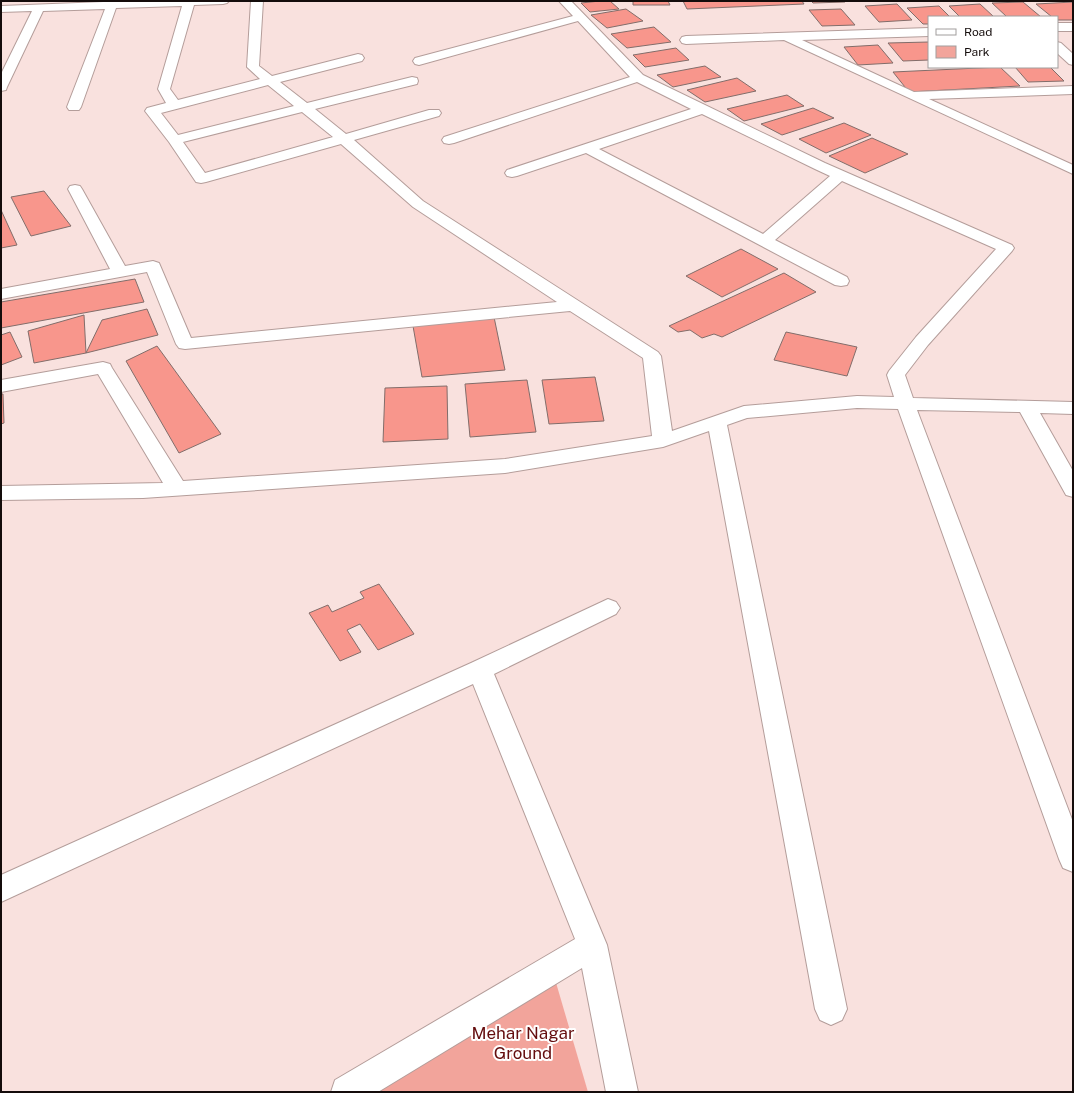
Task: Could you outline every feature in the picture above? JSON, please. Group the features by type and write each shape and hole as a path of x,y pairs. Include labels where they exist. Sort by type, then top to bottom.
{"street":[{"path":"1,9 39,8 83,4 112,5 223,1"},
{"path":"258,1 253,67 344,139 418,204 652,356 663,441"},
{"path":"565,1 638,78 840,175 1006,248 922,341 896,374 905,404 1073,859"},
{"path":"174,105 164,89 189,2"},
{"path":"74,107 112,5"},
{"path":"1,87 39,8"},
{"path":"419,61 581,17"},
{"path":"1058,27 1073,27"},
{"path":"686,40 928,32"},
{"path":"786,37 1073,170"},
{"path":"1058,47 1073,61"},
{"path":"358,58 152,111 175,140 201,179 434,113"},
{"path":"449,140 638,78"},
{"path":"175,140 412,80"},
{"path":"911,95 1073,90"},
{"path":"512,173 703,109"},
{"path":"588,148 841,281"},
{"path":"764,241 840,175"},
{"path":"75,189 120,272"},
{"path":"1,294 153,266 185,344 574,305"},
{"path":"1,386 104,368 176,488"},
{"path":"1,493 143,491 505,466 663,441 744,412 857,402 1073,408"},
{"path":"1027,407 1073,490"},
{"path":"717,422 831,1009"},
{"path":"1,889 480,670 608,608"},
{"path":"480,670 592,945 622,1092"},
{"path":"347,1092 592,945"}],"green space":[{"name":"Mehar Nagar Ground","path":"552,969 588,1092 347,1092"}],"building":[{"path":"610,1 619,9 590,12 581,3"},
{"path":"633,1 668,1 670,5 633,5"},
{"path":"683,1 802,1 804,4 687,9"},
{"path":"811,1 844,1 845,2 813,3"},
{"path":"1023,2 1040,16 1006,16 992,3"},
{"path":"1073,2 1073,20 1058,20 1058,16 1051,16 1036,4"},
{"path":"897,4 912,20 879,22 865,6"},
{"path":"980,4 993,16 959,16 949,6"},
{"path":"939,6 949,16 928,16 928,24 923,24 907,8"},
{"path":"626,9 643,21 607,28 591,15"},
{"path":"841,9 855,25 822,26 809,10"},
{"path":"654,27 671,42 627,48 611,34"},
{"path":"928,42 928,60 903,61 888,43"},
{"path":"878,45 893,63 858,65 844,47"},
{"path":"676,48 689,60 645,67 633,55"},
{"path":"705,66 721,77 673,87 657,75"},
{"path":"1001,68 1020,86 909,92 893,72"},
{"path":"1016,68 1051,68 1064,81 1028,82"},
{"path":"737,78 756,91 705,102 687,90"},
{"path":"787,95 804,106 744,121 727,109"},
{"path":"813,108 834,118 782,135 761,124"},
{"path":"844,123 871,135 826,153 799,139"},
{"path":"872,138 908,154 865,173 829,156"},
{"path":"44,191 71,226 31,236 11,197"},
{"path":"1,210 17,245 1,248"},
{"path":"741,249 778,269 722,297 686,276"},
{"path":"784,273 816,292 722,337 714,334 702,338 690,330 678,332 669,326"},
{"path":"135,279 144,302 1,328 1,302"},
{"path":"147,309 158,335 86,353 102,320"},
{"path":"84,315 86,353 34,363 28,331"},
{"path":"494,317 505,370 422,377 413,326"},
{"path":"10,332 22,357 1,365 1,335"},
{"path":"786,332 857,347 847,376 774,360"},
{"path":"157,346 221,434 179,453 126,361"},
{"path":"595,377 604,421 549,424 542,380"},
{"path":"527,380 536,432 470,437 465,384"},
{"path":"447,386 448,439 383,442 385,388"},
{"path":"1,394 3,394 4,423 1,424"},
{"path":"379,584 414,634 378,650 360,624 347,630 361,652 340,661 309,613 328,605 332,612 364,598 360,592"}]}
